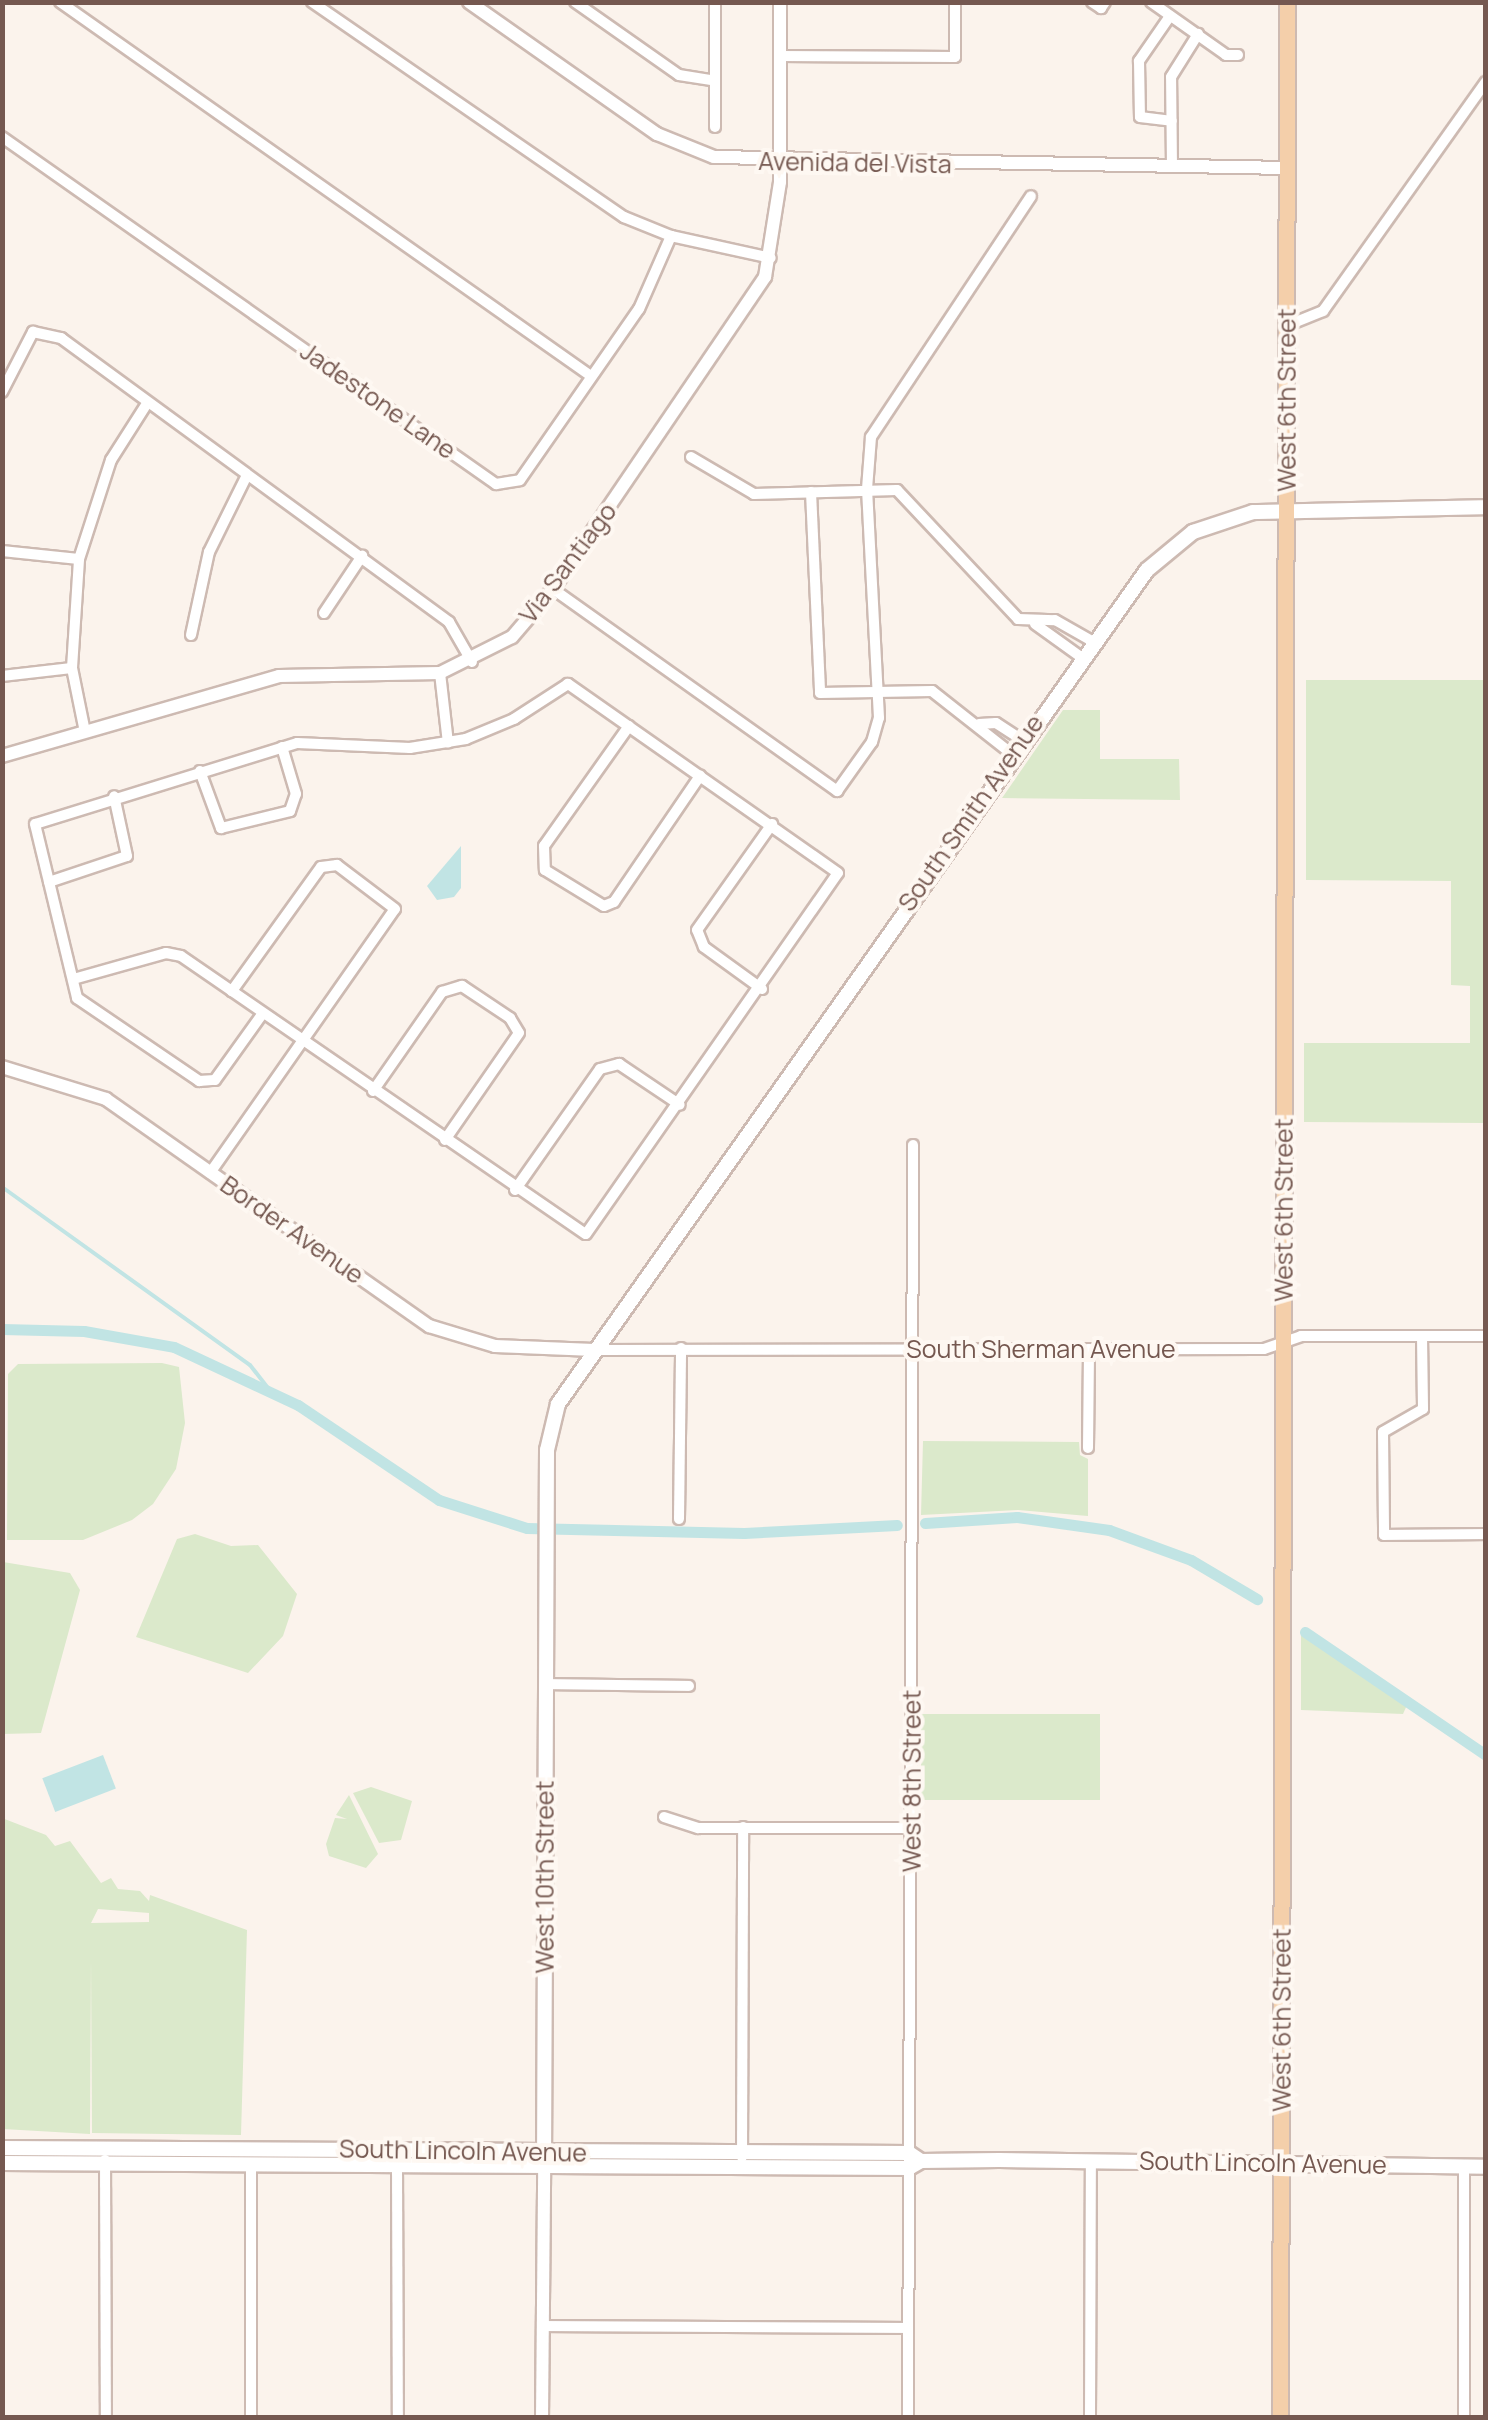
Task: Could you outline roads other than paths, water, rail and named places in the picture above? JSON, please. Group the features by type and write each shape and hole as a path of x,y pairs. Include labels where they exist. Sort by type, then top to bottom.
{"main road":[{"name":"West 6th Street","path":"1280,2418 1287,2"},
{"name":"South Smith Avenue","path":"594,1350 1080,657 1146,570 1193,532 1287,507 1486,507"},
{"name":"West 10th Street","path":"544,2160 546,1538 550,1424 594,1350"},
{"name":"South Lincoln Avenue","path":"2,2148 252,2165 396,2166 544,2160"},
{"name":"South Lincoln Avenue","path":"2,2163 105,2156 1281,2162 1486,2167"}],"street":[{"path":"60,2 591,376"},
{"path":"312,2 580,190 671,236 772,258"},
{"name":"Avenida del Vista","path":"469,2 657,134 714,157 780,162 1287,168"},
{"path":"575,2 678,75 715,81"},
{"path":"715,2 715,127"},
{"name":"Via Santiago","path":"2,756 279,676 440,673 472,662 512,637 553,589 755,298 772,258 780,162 780,2"},
{"path":"780,56 955,58 955,2"},
{"path":"1092,2 1100,8 1105,2"},
{"path":"1152,2 1226,55 1238,55"},
{"path":"1170,16 1139,61 1140,117 1172,122"},
{"path":"1172,167 1171,78 1198,34"},
{"path":"1286,326 1323,311 1486,82"},
{"name":"Jadestone Lane","path":"2,137 496,484 520,480 639,309 671,236"},
{"path":"553,589 838,791 872,742 878,692 867,488 876,423 1032,196"},
{"path":"2,392 33,332 61,338 146,405 362,556 449,622 472,662"},
{"path":"85,732 72,668 79,559 111,460 146,405"},
{"path":"691,457 754,494 897,490 1016,618 1035,624 1080,657"},
{"path":"191,634 210,552 247,475"},
{"path":"810,492 820,693 932,691 979,724 988,739 1012,754"},
{"path":"2,551 79,559"},
{"path":"324,613 362,556"},
{"path":"1035,624 1055,620 1092,641"},
{"path":"2,676 72,668"},
{"path":"440,673 448,743"},
{"path":"77,978 35,824 114,796 282,747 448,743 514,719 568,684 838,873 762,988 586,1234 515,1190 232,991 173,952 77,978 70,987 77,998 200,1081 215,1080 263,1013"},
{"path":"979,724 996,724 1022,740"},
{"path":"629,726 544,846 545,870 604,906 614,902 700,776"},
{"path":"200,772 220,828 290,811 296,794 282,747"},
{"path":"49,882 126,856 114,796"},
{"path":"762,988 704,947 698,930 772,824"},
{"path":"210,1173 395,909 337,864 321,867 232,991"},
{"path":"373,1091 442,992 462,986 510,1018 519,1033 445,1140"},
{"path":"515,1190 600,1069 620,1064 680,1105"},
{"name":"Border Avenue","path":"2,1067 106,1099 428,1326 494,1346 594,1350"},
{"name":"West 8th Street","path":"908,2418 913,2160 913,1145"},
{"name":"South Sherman Avenue","path":"594,1350 1264,1350 1302,1336 1486,1336"},
{"path":"1422,1336 1423,1409 1383,1432 1384,1535 1486,1534"},
{"path":"679,1519 681,1348"},
{"path":"1088,1448 1089,1349"},
{"path":"546,1684 690,1686"},
{"path":"664,1818 698,1828 912,1828"},
{"path":"742,2160 743,1828"},
{"path":"105,2156 106,2418"},
{"name":"West 10th Street","path":"542,2418 544,2160"},
{"path":"1090,2418 1091,2161"},
{"path":"251,2418 252,2165"},
{"path":"396,2166 398,2418"},
{"path":"1464,2167 1464,2418"},
{"path":"543,2326 908,2328"}],"water":[{"path":"461,846 461,888 454,897 437,900 427,886"},
{"path":"103,1755 116,1789 55,1812 42,1778"}],"waterway":[{"path":"2,1187 250,1365 269,1389"},
{"path":"2,1329 84,1331 174,1347 298,1405 439,1500 527,1528 744,1533 897,1525"},
{"path":"925,1523 1017,1517 1109,1530 1191,1560 1257,1599"},
{"path":"1305,1632 1486,1755"}]}
